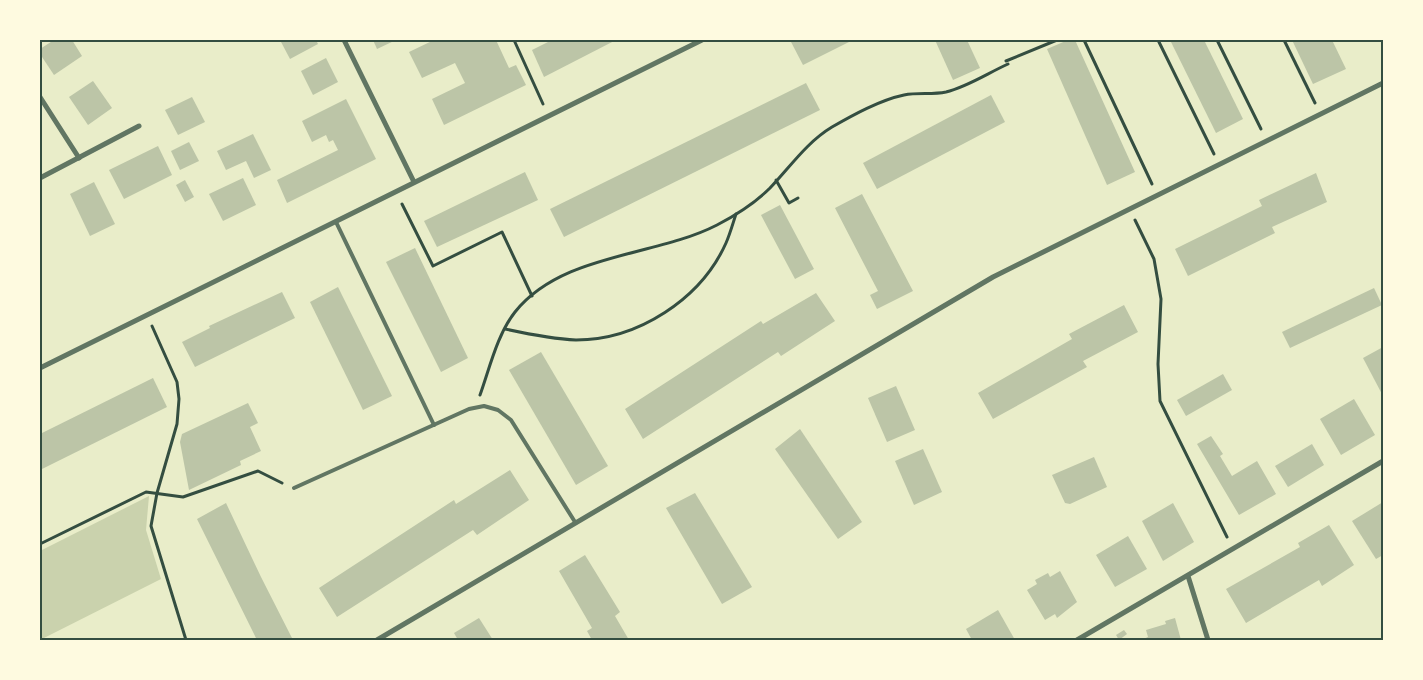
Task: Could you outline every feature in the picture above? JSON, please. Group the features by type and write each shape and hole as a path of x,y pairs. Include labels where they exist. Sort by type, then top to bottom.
{"street":[{"path":"344,40 414,182"},
{"path":"40,368 702,40"},
{"path":"377,640 993,277 1383,83"},
{"path":"40,97 79,158"},
{"path":"40,178 140,126"},
{"path":"1077,640 1383,461"},
{"path":"1188,576 1208,640"}],"lane":[{"path":"336,222 434,425"},
{"path":"294,488 434,425 484,406 498,410 510,420 575,522"}],"path":[{"path":"514,40 548,116"},
{"path":"475,408 505,329 516,311 540,289 579,269 680,241 717,225 750,204 776,180 807,146 845,120 892,98 948,92 1007,62 1057,40"},
{"path":"1084,40 1157,196"},
{"path":"1158,40 1219,165"},
{"path":"1217,40 1267,141"},
{"path":"1284,40 1320,114"},
{"path":"776,180 789,203 798,198"},
{"path":"396,191 433,266 502,232 532,296"},
{"path":"1130,209 1154,259 1161,299 1158,364 1160,401 1233,549"},
{"path":"505,329 558,339 578,340 598,338 630,330 657,318 680,302 703,277 726,242 736,213"},
{"path":"147,314 177,382 177,424 157,493 151,526 186,640"},
{"path":"40,544 146,492 184,497 258,471 294,488"}],"green space":[{"path":"149,496 146,530 161,579 40,640 40,551"}],"building":[{"path":"54,40 72,40 82,56 54,75 40,54 40,49"},
{"path":"280,40 316,40 318,44 290,59"},
{"path":"373,40 396,40 377,49"},
{"path":"434,40 496,40 509,68 516,65 526,85 444,125 432,99 465,83 455,63 422,78 409,52"},
{"path":"552,40 616,40 544,77 532,50"},
{"path":"790,40 853,40 803,65"},
{"path":"935,40 967,40 980,68 953,80"},
{"path":"1068,40 1075,40 1135,172 1107,185 1047,49"},
{"path":"1170,40 1204,40 1243,119 1216,133"},
{"path":"1292,40 1332,40 1346,69 1313,84"},
{"path":"326,58 338,82 313,95 301,71"},
{"path":"93,81 112,108 88,125 69,97"},
{"path":"806,83 820,110 564,237 550,209"},
{"path":"991,95 1005,122 877,189 863,163"},
{"path":"192,97 205,122 178,135 165,110"},
{"path":"346,99 376,159 287,203 277,180 338,150 333,140 329,142 326,135 312,142 302,121"},
{"path":"253,134 271,170 254,178 246,161 226,170 217,151"},
{"path":"189,142 199,161 180,170 171,151"},
{"path":"158,146 172,175 124,199 109,170"},
{"path":"525,172 538,200 437,247 424,221"},
{"path":"1316,173 1327,202 1272,227 1275,233 1188,276 1175,249 1262,206 1259,200"},
{"path":"243,178 256,205 223,221 209,194"},
{"path":"185,180 194,197 185,202 176,185"},
{"path":"94,182 115,224 90,236 70,194"},
{"path":"862,194 913,291 877,309 870,295 878,291 835,208"},
{"path":"780,205 814,269 795,279 761,215"},
{"path":"415,248 468,358 441,372 386,262"},
{"path":"338,287 392,396 363,410 310,302"},
{"path":"1374,288 1382,305 1290,348 1282,332"},
{"path":"282,292 295,318 195,367 182,342 210,328 209,326"},
{"path":"816,293 835,321 781,356 778,352 643,439 625,409 761,321 763,324"},
{"path":"1124,305 1138,332 1083,361 1087,367 993,419 978,393 1072,339 1069,334"},
{"path":"1383,347 1383,396 1363,358"},
{"path":"541,352 608,466 576,485 509,370"},
{"path":"1223,374 1232,390 1186,416 1177,400"},
{"path":"153,378 167,407 40,470 40,434"},
{"path":"896,386 915,430 887,442 868,398"},
{"path":"1354,399 1375,435 1341,455 1320,419"},
{"path":"248,403 258,423 250,427 261,451 240,461 241,465 189,490 180,442 182,434"},
{"path":"800,429 862,522 838,539 775,449"},
{"path":"1211,436 1223,454 1220,456 1232,476 1257,461 1276,494 1239,515 1197,444"},
{"path":"1312,444 1324,465 1288,487 1275,466"},
{"path":"923,449 942,492 914,505 895,461"},
{"path":"1094,457 1107,487 1070,504 1065,503 1052,475"},
{"path":"510,470 529,500 477,535 473,530 337,617 319,588 454,500 456,504"},
{"path":"695,493 752,587 722,604 666,508"},
{"path":"1383,502 1383,555 1376,559 1352,521"},
{"path":"226,503 293,640 257,640 197,519"},
{"path":"1173,503 1194,542 1163,561 1142,521"},
{"path":"1329,525 1354,565 1322,586 1319,580 1246,623 1226,589 1300,547 1298,543"},
{"path":"1128,536 1147,569 1115,587 1096,555"},
{"path":"585,555 620,612 615,616 629,640 592,640 587,631 592,628 559,571"},
{"path":"1060,571 1077,602 1057,618 1055,614 1045,620 1027,590 1037,584 1035,580 1048,573 1050,577"},
{"path":"998,610 1015,640 972,640 966,629"},
{"path":"479,618 493,640 458,640 454,633"},
{"path":"1175,618 1181,640 1141,640 1148,637 1146,630 1166,624 1165,621"},
{"path":"1124,630 1127,634 1119,640 1116,635"}]}
